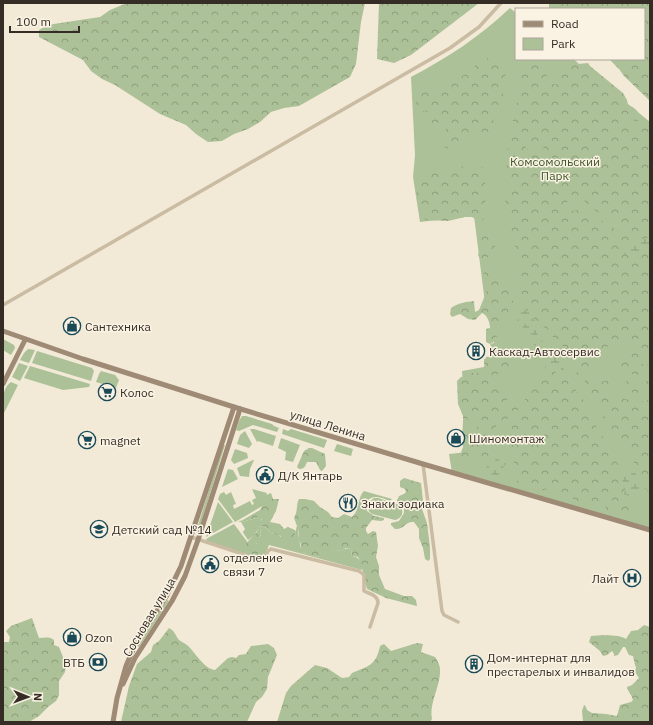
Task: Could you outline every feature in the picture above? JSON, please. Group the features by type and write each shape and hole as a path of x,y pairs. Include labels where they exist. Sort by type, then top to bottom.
{"street":[{"path":"3,305 450,48 479,27 501,3"},
{"name":"улица Ленина","path":"3,331 25,340 240,409 650,530"},
{"path":"3,384 25,340"},
{"name":"Сосновая улица","path":"113,722 116,698 135,645 173,585 184,558 234,407"},
{"name":"Сосновая улица","path":"116,698 135,658 179,588 187,571 240,409"},
{"path":"423,464 442,611 444,615 458,622"},
{"path":"191,537 264,562 268,551 271,549 359,570 364,575 364,591 378,599 370,627"}],"green space":[{"path":"127,3 365,3 356,64 350,77 299,106 271,112 260,122 248,129 234,134 222,141 208,142 186,125 160,114 115,85 102,79 91,71 83,60 39,37 39,30 47,25 100,17 110,10"},
{"path":"379,3 479,3 411,55 394,63 377,59"},
{"path":"549,3 650,3 650,101 610,60 645,60 645,8 549,8"},
{"name":"Комсомольский Парк","path":"510,8 515,12 515,60 574,60 650,122 650,530 452,473 449,454 467,452 462,371 484,367 486,357 491,356 490,344 494,343 491,311 486,311 474,216 420,222 413,177 415,155 411,77 463,46"},
{"path":"493,57 500,57 506,82 498,88 504,95 501,109 494,115 493,120 496,125 492,135 467,138 459,141 449,149 444,147 449,141 448,139 442,145 437,144 443,136 442,132 452,125 449,122 432,125 431,114 425,111 418,113 416,102 420,94 430,89 439,88 470,72 479,61"},
{"path":"520,60 541,60 549,82 556,85 564,66 570,66 576,61 578,64 588,63 623,93 628,105 635,109 639,114 641,119 640,122 620,117 618,122 621,127 650,127 650,237 634,241 630,246 623,250 622,253 625,254 640,251 650,246 650,362 635,363 638,365 642,364 650,366 650,396 648,392 633,393 631,390 623,387 623,383 632,379 639,385 646,382 646,378 616,368 617,365 636,347 633,344 618,341 610,343 600,358 590,362 590,376 595,382 610,382 611,399 616,403 622,399 646,401 650,399 650,500 647,494 648,490 642,488 637,481 636,466 625,450 628,443 622,439 617,442 613,441 611,433 607,428 616,425 611,420 611,415 608,414 603,419 593,397 587,391 584,377 578,376 576,371 569,365 568,360 563,357 562,353 564,347 556,342 550,331 536,322 531,313 526,310 525,301 520,289 522,257 515,246 519,242 511,236 509,232 509,224 504,210 506,192 510,186 510,177 507,168 507,154 510,139 515,131 512,115 517,103 520,79 518,69","holes":["538,144 544,145 543,149 536,154 525,148 527,146","579,195 589,206 620,228 618,231 582,209 563,213 563,207 566,203"]},
{"path":"461,165 465,169 479,167 487,168 484,189 482,192 486,199 484,208 487,217 480,222 472,217 448,221 426,220 421,216 419,208 416,187 417,179 434,173 445,173"},
{"path":"486,231 492,235 497,253 480,259 478,255 480,234"},
{"path":"650,237 650,246 648,248 626,255 622,253 623,250 630,246 634,241"},
{"path":"488,267 496,269 502,276 503,279 498,284 500,286 506,286 512,296 513,302 505,318 497,322 496,338 493,343 490,344 486,342 486,329 490,328 487,317 484,314 482,313 475,320 468,319 460,314 452,317 450,314 451,308 454,306 471,301 474,301 475,312 479,310 488,288 483,271"},
{"path":"522,309 531,313 533,319 539,324 537,333 543,343 547,342 553,349 557,349 559,351 557,356 562,362 565,371 561,377 553,368 549,366 545,368 546,364 543,359 539,357 526,363 524,362 532,356 537,348 535,345 530,345 530,336 525,337 522,333 526,323 523,321 517,321"},
{"path":"3,339 14,345 15,348 11,355 3,350"},
{"path":"28,349 35,350 29,363 20,360"},
{"path":"37,351 92,368 94,371 91,381 32,363"},
{"path":"503,356 510,358 513,361 515,364 512,371 500,368 497,377 498,382 505,388 498,396 500,399 507,394 507,401 509,404 514,402 519,403 520,408 505,421 501,420 495,428 489,432 489,441 496,453 490,455 491,466 484,464 473,455 469,455 461,459 459,458 463,447 463,416 458,404 457,381 461,377 468,376 471,373 481,373 485,366 484,359","holes":["468,414 470,414 477,426 478,436 482,445 480,446 468,435 467,431 472,428 472,425 467,418"]},
{"path":"19,363 28,366 20,381 12,377"},
{"path":"30,366 90,384 89,387 63,390 24,378"},
{"path":"549,366 560,377 567,380 587,403 586,408 595,419 596,428 613,452 614,459 621,467 622,480 626,486 623,503 631,507 633,512 632,517 612,512 610,510 608,514 604,511 607,503 613,503 612,499 606,499 600,503 597,501 588,505 585,502 585,496 582,498 581,504 579,505 575,503 571,494 563,497 562,500 560,492 558,491 548,489 541,491 534,486 529,487 524,482 520,485 517,482 518,476 514,467 515,456 509,445 513,437 512,425 517,416 522,413 523,401 532,394 530,381"},
{"path":"101,371 115,375 119,380 116,388 96,382"},
{"path":"11,382 18,385 3,415 4,393"},
{"path":"242,416 272,424 279,428 277,432 253,425 239,431 236,430"},
{"path":"250,429 276,436 273,446 258,441 257,442"},
{"path":"283,429 288,431 291,429 327,440 324,448 282,434"},
{"path":"245,431 252,444 249,448 237,444 240,435"},
{"path":"281,438 300,445 293,462 285,460 286,452 278,448"},
{"path":"337,444 353,449 351,456 334,451"},
{"path":"223,445 225,445 198,533 196,532"},
{"path":"309,448 325,454 326,466 322,471 316,462 307,462 304,467 299,469 297,467 304,451"},
{"path":"235,449 247,453 248,458 234,464 231,460"},
{"path":"496,458 508,461 502,469 505,477 502,478 482,471 486,469 487,466 494,465"},
{"path":"253,460 249,477 240,476 237,468"},
{"path":"228,469 233,470 238,479 222,487"},
{"path":"627,471 633,472 638,476 639,492 630,496 624,494 626,486 622,480"},
{"path":"404,478 421,483 423,500 422,509 427,523 430,547 430,559 428,561 425,559 419,538 419,529 414,522 408,523 398,529 395,529 391,525 391,523 399,521 404,513 404,507 397,501 399,496 406,492 405,489 400,487 400,481"},
{"path":"252,489 267,493 264,505 235,522 218,499 220,494 224,492 226,495 231,492 236,504 233,505 234,509 250,501 252,505 254,504 252,500 256,498"},
{"path":"364,491 392,499 390,501 373,497 368,500 366,505 367,511 374,516 384,518 384,520 372,520 366,528 366,531 368,534 373,531 376,532 378,546 376,557 379,566 379,575 385,589 404,596 412,596 416,600 417,606 386,598 367,589 362,565 358,557 352,556 349,548 341,551 333,551 327,557 309,555 300,550 301,544 298,539 299,531 294,518 299,499 314,501 332,517 338,518 344,514 352,517 357,510 360,497"},
{"path":"271,493 273,499 279,499 276,511 270,522 280,524 284,529 288,527 296,532 293,539 284,540 281,542 281,536 271,533 265,527 261,526 261,535 258,538 259,544 252,543 264,552 261,558 257,558 240,550 241,548 245,547 248,541 257,532 258,525 262,519 259,517 241,521 260,510 263,504 264,496"},
{"path":"374,498 400,505 402,512 400,518 395,520 372,514 369,511 368,503"},
{"path":"218,502 233,522 206,537"},
{"path":"261,517 262,521 254,536 248,540 242,531 243,532 245,529 241,522 238,522"},
{"path":"234,524 260,559 207,541 206,539"},
{"path":"297,525 299,530 298,538 300,547 304,553 318,557 336,549 338,551 349,548 352,556 361,561 363,567 362,570 269,545 263,560 261,558 264,554 251,543 254,542 257,544 258,538 261,535 261,526 265,527 271,533 279,535 284,540 295,535"},
{"path":"167,600 169,601 139,647 137,646"},
{"path":"32,618 39,638 54,640 54,645 59,647 66,665 65,672 59,681 59,695 56,701 39,716 29,722 3,722 3,642 9,642 10,637 6,631 11,626"},
{"path":"644,625 650,627 650,722 583,722 582,711 584,705 587,710 592,713 617,716 620,705 633,700 627,687 632,685 639,678 635,672 636,667 633,656 629,655 625,647 623,647 618,655 614,656 612,651 603,656 600,651 589,642 591,636 604,635 623,637 626,639 631,631 638,630"},
{"path":"169,628 203,663 215,670 228,658 236,658 239,655 246,654 251,646 268,644 274,648 277,655 268,677 267,689 262,697 256,702 247,722 121,722 129,686 137,664 151,652 153,645 159,641"},
{"path":"417,643 423,644 421,652 435,657 440,667 439,682 432,706 432,719 430,722 277,722 286,693 291,686 315,665 327,668 342,678 349,677 352,673 367,667 374,661 380,646 384,644 391,651"}],"place":[{"name":"Сантехника","path":"72,326"},
{"name":"Каскад-Автосервис","path":"476,351"},
{"name":"Колос","path":"107,392"},
{"name":"Шиномонтаж","path":"456,438"},
{"name":"magnet","path":"87,440"},
{"name":"Д/К Янтарь","path":"265,475"},
{"name":"Знаки зодиака","path":"348,503"},
{"name":"Детский сад №14","path":"99,529"},
{"name":"отделение связи 7","path":"210,564"},
{"name":"Лайт","path":"632,578"},
{"name":"Ozon","path":"72,637"},
{"name":"ВТБ","path":"98,662"},
{"name":"Дом-интернат для престарелых и инвалидов","path":"474,664"}]}
